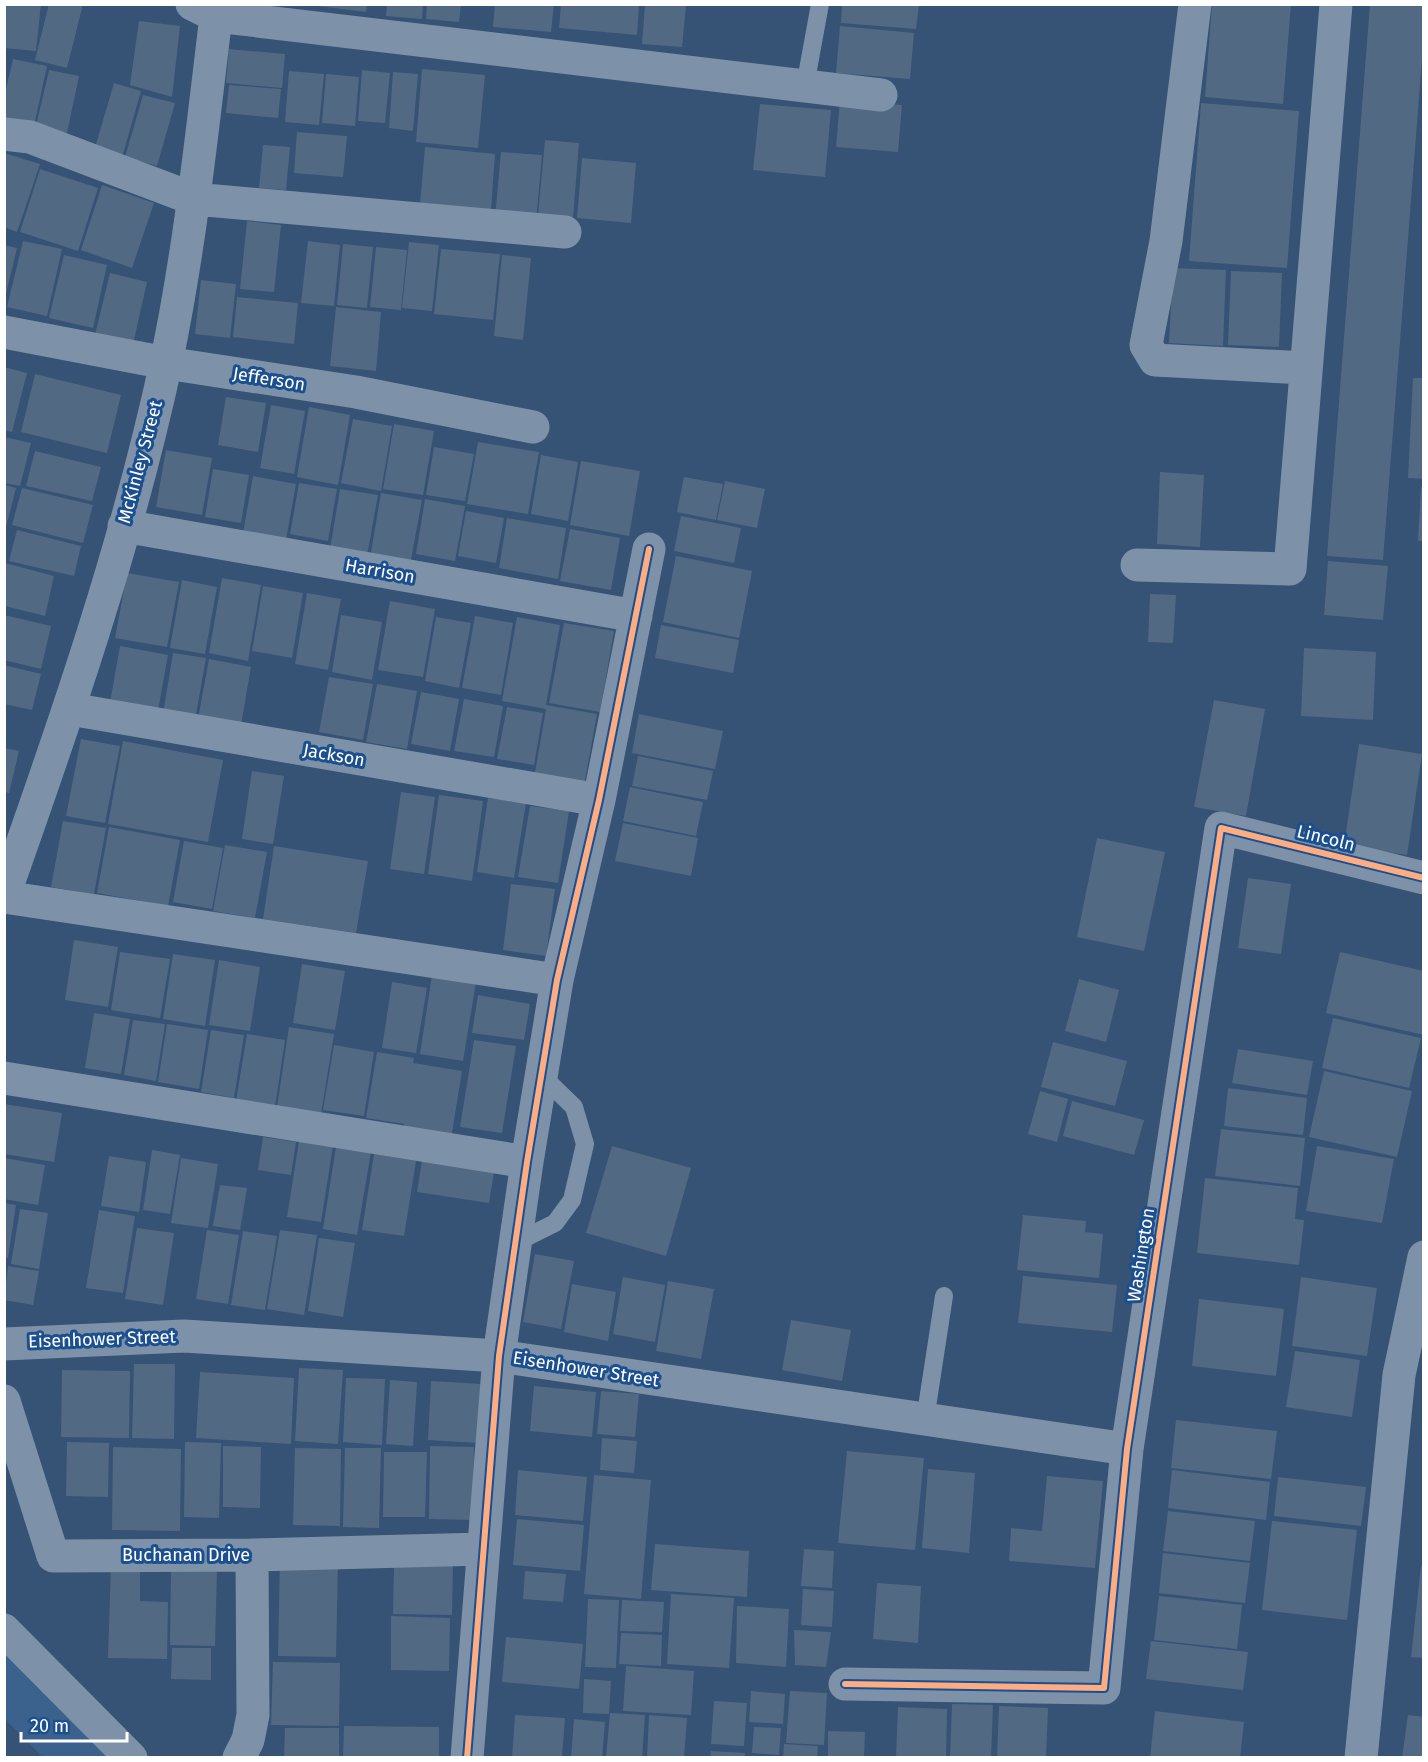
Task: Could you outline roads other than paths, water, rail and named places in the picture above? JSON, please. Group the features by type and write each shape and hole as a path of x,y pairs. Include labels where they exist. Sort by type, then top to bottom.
{"street":[{"path":"1195,4 1166,241 1146,345 1155,360 1305,368"},
{"path":"1137,564 1290,569 1336,4"},
{"path":"204,10 881,95"},
{"name":"McKinley Street","path":"4,896 70,709 124,526 166,363 194,199 204,10"},
{"path":"4,134 30,137 194,199 565,232"},
{"name":"Jefferson","path":"4,332 166,363 356,392 533,427"},
{"name":"Harrison","path":"124,526 636,616"},
{"path":"467,1758 499,1356 527,1162 557,980 599,800 648,549"},
{"name":"Jackson","path":"70,709 599,800"},
{"name":"Lincoln","path":"1221,828 1424,878"},
{"name":"Washington","path":"845,1684 1104,1688 1127,1449 1221,828"},
{"path":"4,896 557,980"},
{"path":"4,1078 527,1162"},
{"path":"1361,1758 1399,1375 1424,1257"},
{"name":"Eisenhower Street","path":"4,1344 184,1336 499,1356 1127,1449"},
{"name":"Buchanan Drive","path":"4,1401 53,1556 252,1555 483,1549"},
{"path":"239,1758 248,1740 253,1715 252,1555"},
{"path":"4,1630 131,1758"}],"lane":[{"path":"805,86 820,4"},
{"path":"515,1243 555,1223 572,1200 585,1144 574,1107 541,1075"},
{"path":"925,1420 944,1296"}],"waterway":[{"path":"4,1673 89,1758"}]}
